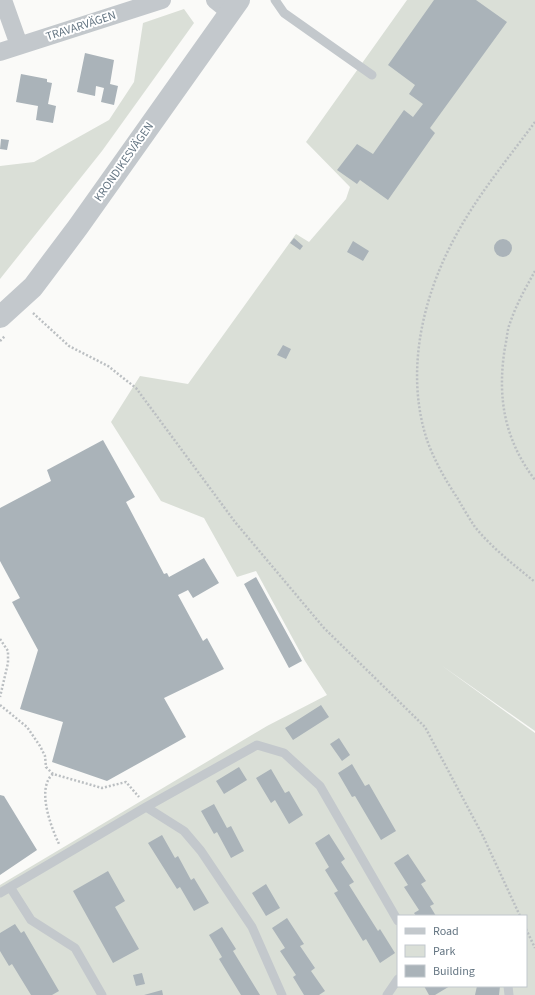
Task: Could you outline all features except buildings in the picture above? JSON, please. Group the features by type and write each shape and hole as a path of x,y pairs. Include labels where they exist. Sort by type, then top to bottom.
{"street":[{"path":"3,0 19,45"},
{"name":"TRAVARVÄGEN","path":"0,52 162,0"},
{"name":"KRONDIKESVÄGEN","path":"0,317 33,287 78,227 228,4"}],"lane":[{"path":"274,0 284,13 372,75"},
{"path":"0,893 146,807 257,745 284,753 320,786 397,920"},
{"path":"146,807 184,831 201,851 252,928 282,995"},
{"path":"10,887 31,920 75,948 102,995"},
{"path":"387,995 397,980"}],"path":[{"path":"535,122 470,211 454,238 436,277 426,305 420,338 417,372 420,407 428,440 448,483 475,527 502,556 535,582"},
{"path":"535,271 509,324 503,362 501,396 511,435 522,462 535,480"},
{"path":"19,300 69,346 108,366 136,388 235,522 324,628 425,727 483,836 520,915"},
{"path":"0,639 8,651 8,663 0,697"},
{"path":"0,705 27,727 45,756 46,767 54,774 102,788 126,782 146,807"},
{"path":"54,774 48,778 45,789 46,800 55,835 63,855"},
{"path":"527,931 535,948"}],"green space":[{"path":"407,0 535,0 535,731 441,665 535,733 535,995 0,995 0,885 267,726 327,695 305,661 256,571 237,577 204,518 161,501 111,422 140,376 188,384 296,234 309,242 346,199 350,187 306,142"},
{"path":"184,9 194,23 102,151 0,279 0,166 34,162 109,120 134,82 143,23"}]}
